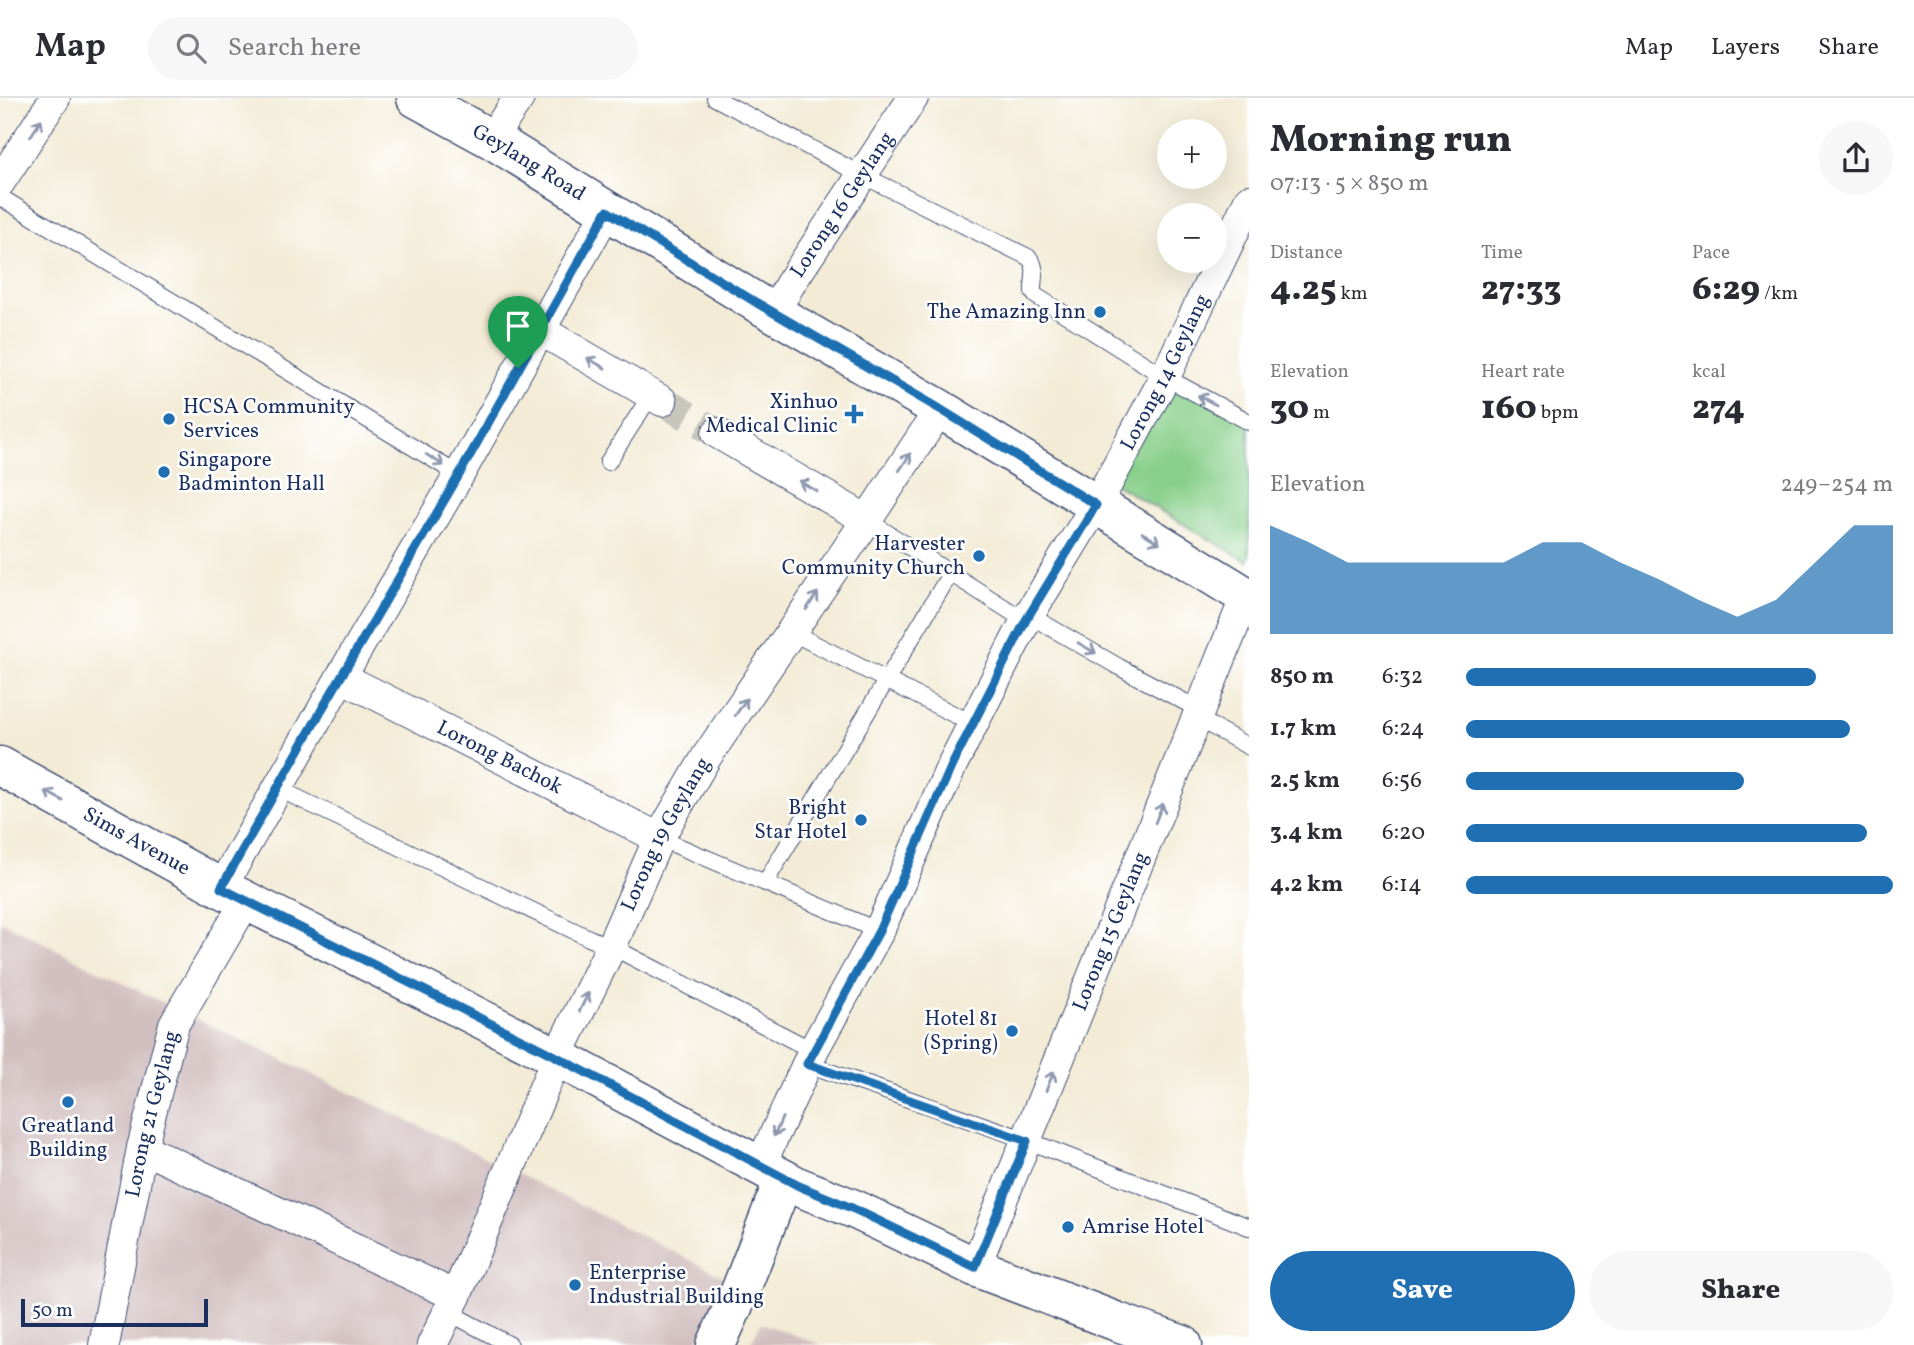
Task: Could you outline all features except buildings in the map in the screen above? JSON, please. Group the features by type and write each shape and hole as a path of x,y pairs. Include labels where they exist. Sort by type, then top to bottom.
{"main road":[{"name":"Geylang Road","path":"416,98 491,139 774,313 940,409 1248,597"},
{"name":"Sims Avenue","path":"0,766 234,895 557,1057 781,1177 975,1267 1183,1345"},
{"path":"716,1345 741,1289 781,1177"},
{"path":"728,1345 766,1256 781,1177"}],"street":[{"path":"0,182 55,98"},
{"path":"491,139 519,98"},
{"name":"Lorong 16 Geylang","path":"774,313 790,284 913,98"},
{"name":"Lorong 14 Geylang","path":"781,1177 811,1056 879,931 952,765 1026,620 1096,505 1165,377 1249,200"},
{"name":"Lorong 21 Geylang","path":"104,1345 142,1148 174,1024 234,895 279,789 607,211"},
{"path":"540,331 657,398"},
{"name":"Lorong 19 Geylang","path":"432,1345 557,1057 611,947 659,838 707,756 940,409"},
{"path":"717,433 867,520"},
{"name":"Lorong 15 Geylang","path":"975,1267 1248,597"},
{"name":"Lorong Bachok","path":"341,677 659,838"},
{"path":"142,1148 452,1304"}],"lane":[{"path":"715,98 1033,260 1035,266 1032,287 1037,296 1165,377 1249,422"},
{"path":"0,197 459,475"},
{"path":"608,462 657,398"},
{"path":"867,520 1026,620 1041,622 1199,714 1249,747"},
{"path":"765,883 950,573"},
{"path":"791,632 973,724"},
{"path":"279,789 611,947 802,1045 811,1056 1249,1227"},
{"path":"659,838 879,931"},
{"path":"452,1304 510,1345"}],"shaded area":[{"path":"0,921 726,1278 695,1345 0,1345"},
{"path":"761,1323 822,1345 750,1345"}],"green space":[{"path":"1165,377 1249,422 1247,561 1108,480"}],"tunnel":[{"path":"662,401 717,433"}],"place":[{"name":"The Amazing Inn","path":"1100,312"},
{"name":"Xinhuo Medical Clinic","path":"854,414"},
{"name":"HCSA Community Services","path":"169,419"},
{"name":"Singapore Badminton Hall","path":"164,472"},
{"name":"Harvester Community Church","path":"979,556"},
{"name":"Bright Star Hotel","path":"861,820"},
{"name":"Hotel 81 (Spring)","path":"1012,1031"},
{"name":"Greatland Building","path":"68,1102"},
{"name":"Amrise Hotel","path":"1068,1227"},
{"name":"Enterprise Industrial Building","path":"575,1285"}],"route":[{"path":"607,211 1096,505 1026,620 952,765 879,931 807,1064 1027,1141 975,1267 854,1209 799,1186 557,1057 221,888 518,368 607,211"}]}
